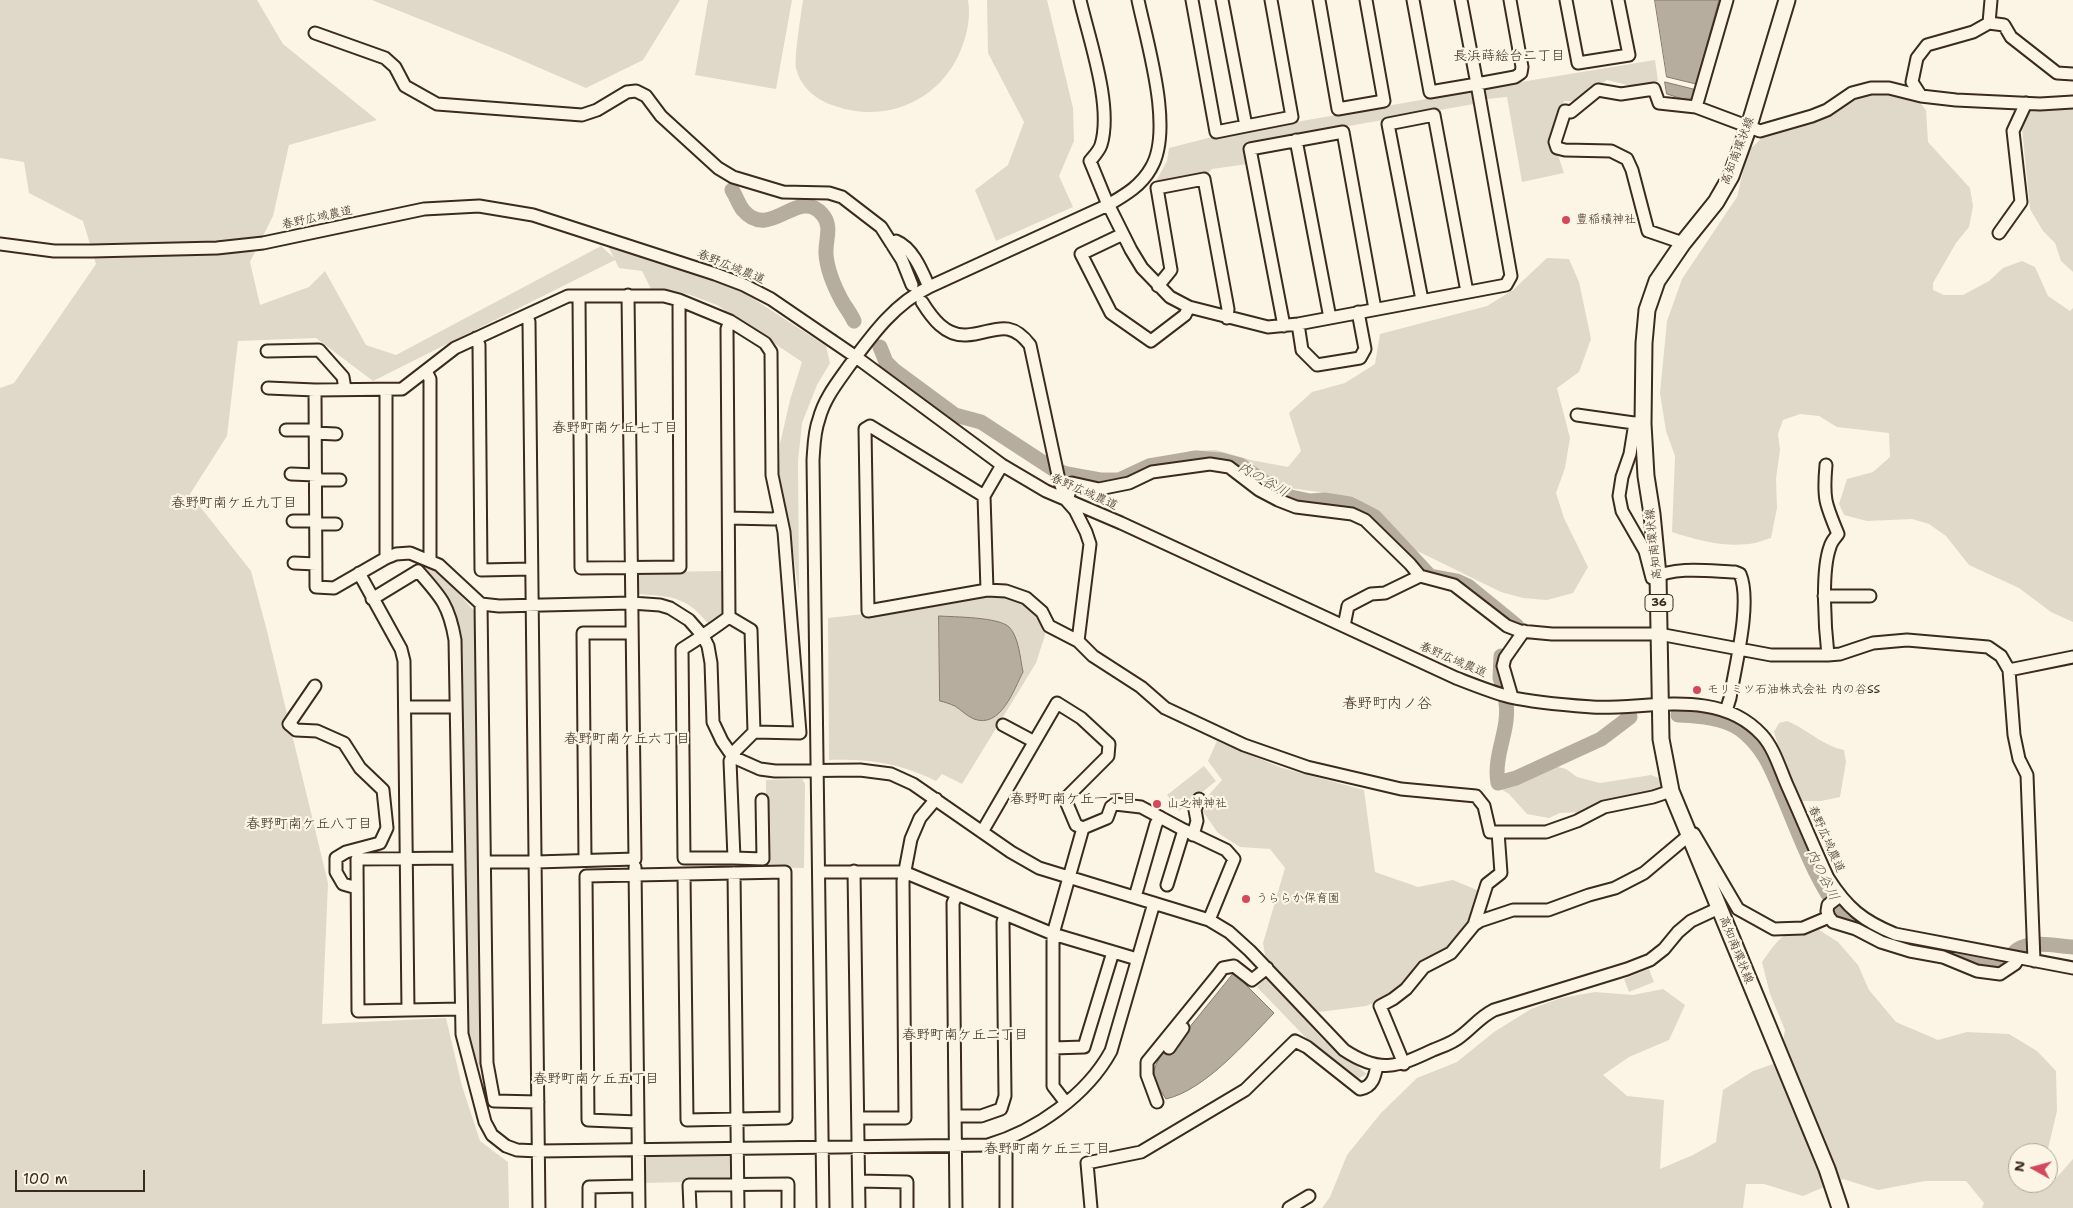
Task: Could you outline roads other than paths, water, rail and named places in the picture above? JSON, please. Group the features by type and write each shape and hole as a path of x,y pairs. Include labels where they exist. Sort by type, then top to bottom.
{"main road":[{"name":"高知南環状線","path":"1787,0 1749,126 1731,176 1716,202 1683,242 1657,281 1647,310 1639,424 1652,514 1658,575 1661,739 1671,791 1688,836 1828,1169 1840,1208"}],"street":[{"path":"1080,0 1104,111 1103,137 1100,148 1090,161 1108,205 1142,268 1170,296 1190,307 1268,328 1506,285 1511,276 1461,0"},
{"path":"823,1208 813,460 814,437 819,417 830,394 856,357 890,315 903,303 929,287 1108,205 1141,183 1152,167 1158,151 1161,132 1160,111 1138,0"},
{"path":"1192,0 1216,132 1292,117 1271,0"},
{"path":"1222,0 1246,126"},
{"path":"1318,0 1338,109 1384,101 1366,0"},
{"path":"1413,0 1430,92 1514,77 1520,73 1522,66 1510,0"},
{"path":"1566,0 1578,63 1628,55 1618,0"},
{"path":"1696,107 1727,0"},
{"path":"1989,23 1991,0"},
{"path":"1921,96 1912,82 1917,58 1927,45 1973,32 1989,23 2004,25 2011,37 2057,73 2073,74"},
{"path":"315,33 385,58 395,67 405,86 437,104 582,115 598,110 626,92 636,91 646,96 661,116 718,168 734,177 783,192 830,193 842,197 881,228 902,260 912,285"},
{"path":"1683,242 1648,231 1632,170 1627,159 1611,151 1565,150 1557,148 1555,142 1564,111 1570,112 1598,90 1621,94 1654,89 1659,104 1696,107 1760,131 1812,116 1827,110 1852,93 1872,88 1889,88 1921,96 1956,100 2026,103 2073,102"},
{"path":"1999,234 2021,202 2013,131 2026,103"},
{"path":"1422,300 1388,124 1434,116 1467,292"},
{"path":"1284,326 1250,149 1296,140 1343,132 1375,309"},
{"path":"1296,140 1330,318"},
{"path":"1158,286 1171,270 1157,188 1204,178 1228,309 1227,318"},
{"name":"春野広域農道","path":"0,244 92,252 217,248 263,243 424,209 455,206 533,214 643,249 744,285 771,299 856,357 1002,465 1067,501 1121,523 1456,678 1512,697 1592,707 1622,708 1661,704 1706,706 1726,711 1744,719 1763,736 1776,758 1825,872 1835,900 1874,925 1895,934 2019,958 2034,956 2073,968"},
{"path":"1123,234 1081,254 1111,314 1151,341 1185,315 1190,307"},
{"path":"892,243 896,241 902,244 918,263 929,287"},
{"path":"628,295 639,1208"},
{"path":"268,388 315,390 402,389 455,348 568,296 664,296 679,300 730,322 765,343 771,352 772,475 784,532 800,733 754,732"},
{"path":"579,296 581,568 680,567 679,300"},
{"path":"922,302 940,326 954,333 966,335 1002,328 1023,335 1030,345 1054,464 1067,501 1075,510 1090,544 1078,641"},
{"path":"1298,324 1302,350 1317,365 1360,358 1365,349 1358,312"},
{"path":"527,316 529,322 539,1208"},
{"path":"729,617 730,518 727,329 730,322"},
{"path":"476,338 479,345 481,570 532,569"},
{"path":"267,351 319,350 343,377 345,389"},
{"path":"426,371 430,379 430,560"},
{"path":"315,390 316,587 334,588 386,558 396,554 410,553 439,565 482,604 499,606 631,604 660,605 670,608 689,620 703,636 708,646 711,663 714,722 722,741 733,757 760,769 775,771 860,770 891,774 914,784 1011,852 1039,868 1069,879 1209,920 1229,932 1267,968 1344,1050 1361,1061 1377,1065 1404,1064 1455,1040 1484,1015 1494,1010 1627,969 1650,960 1664,949 1678,932 1691,921 1719,908"},
{"path":"386,390 386,558"},
{"path":"1577,414 1639,424 1622,477 1619,496 1622,510 1645,551 1652,578 1658,575 1686,570 1735,572 1740,574 1743,580 1744,606 1726,711"},
{"path":"984,496 870,426 865,428 868,611 987,590 1006,592 1026,598 1042,612 1049,626 1078,641 1093,656 1141,686 1165,708 1244,745 1307,766 1401,789 1476,796 1484,806 1490,832 1546,832 1577,821 1604,807 1653,797 1671,791"},
{"path":"286,430 336,434"},
{"path":"1067,501 1072,483 1099,489 1129,483 1152,472 1210,464 1229,467 1260,490 1296,507 1352,514 1366,520 1420,576 1454,585 1519,630 1552,634 1659,634 1771,655 1840,654 1873,643 1929,641 1988,647 2001,656 2009,670 2014,736 2019,759 2027,775 2034,956"},
{"path":"987,590 984,496 1002,465"},
{"path":"1826,465 1825,504 1838,534 1830,547 1824,596 1828,655"},
{"path":"292,474 340,480"},
{"path":"730,518 774,518 780,516"},
{"path":"293,521 336,524"},
{"path":"294,563 316,564"},
{"path":"372,599 418,572 442,599 452,620 455,640 460,1009 464,1046 485,1122 492,1135 506,1146 518,1150 539,1151 822,1148 988,1145 1004,1140 1028,1128 1066,1103 1083,1090 1095,1077 1111,1051 1154,903"},
{"path":"359,573 401,649 404,661 408,1010"},
{"path":"1344,626 1348,606 1371,594 1385,593 1420,576"},
{"path":"1824,596 1870,596"},
{"path":"482,604 488,1063 494,1101 538,1102"},
{"path":"729,617 752,630 754,732 736,750 730,761 734,858"},
{"path":"729,617 682,649 684,858 763,859 762,800"},
{"path":"1512,697 1503,666 1519,630"},
{"path":"586,860 583,633 631,633"},
{"path":"2009,670 2073,658"},
{"path":"315,686 289,724 296,730 317,731 344,743 360,768 383,790 387,828 380,843 346,852 336,858 336,872 343,884 357,888"},
{"path":"982,832 1056,703 1081,718 1109,744 1108,756 1065,799 1076,825 1083,828 1107,818 1111,807 1115,804 1141,807 1188,833 1226,850 1234,859 1209,920"},
{"path":"405,707 456,707"},
{"path":"1003,725 1033,742"},
{"path":"858,1118 905,1118 904,872 910,839 920,818 936,799"},
{"path":"1167,884 1188,833 1197,820 1196,810 1199,799"},
{"path":"1135,898 1156,824 1160,817"},
{"path":"1066,1103 1053,1086 1053,934 1083,828"},
{"path":"1474,926 1487,884 1501,873 1498,832"},
{"path":"1404,1064 1380,1006 1406,989 1424,967 1451,953 1480,921 1513,910 1548,910 1615,888 1644,873 1688,836 1694,834 1738,909 1774,929 1802,928 1829,917"},
{"path":"458,858 357,859 358,1011 460,1009"},
{"path":"486,862 635,859"},
{"path":"854,871 859,1208"},
{"path":"638,1122 588,1120 586,876 785,872 786,1118 687,1120 684,875"},
{"path":"820,872 904,872 1053,934 1137,959"},
{"path":"734,873 738,1208"},
{"path":"956,1208 953,903 957,894"},
{"path":"1835,900 1827,912 1833,922 1856,928 1881,942 1910,951 1943,957 1977,971 2000,974 2015,964 2019,958"},
{"path":"956,1116 981,1116 1001,1109 1005,1096 1003,922 1005,914"},
{"path":"1053,1048 1084,1047 1114,952"},
{"path":"1158,1102 1147,1074 1147,1062 1223,968 1234,966 1252,980 1267,968"},
{"path":"1169,1048 1219,978 1217,976"},
{"path":"1091,1208 1087,1163 1141,1152 1245,1090 1295,1041 1307,1047 1360,1089 1366,1088 1374,1079 1377,1065"},
{"path":"1004,1140 1006,1148 1006,1208"},
{"path":"859,1182 907,1182 907,1208"},
{"path":"690,1208 689,1185 738,1184 788,1184 788,1208"},
{"path":"589,1208 589,1187 638,1186"},
{"path":"1289,1208 1310,1196"}],"waterway":[{"name":"内の谷川","path":"732,190 740,206 753,218 763,220 774,218 803,206 813,207 822,214 828,228 826,254 830,272 839,296 854,321"},
{"name":"内の谷川","path":"880,347 886,362 894,370 955,415 981,422 1053,469 1067,474 1100,480 1119,480 1149,466 1196,458 1221,460 1240,465 1274,489 1291,497 1310,501 1324,500 1350,504 1375,517 1430,576 1457,581 1468,586 1517,626"},
{"name":"内の谷川","path":"1501,656 1500,678 1505,692"},
{"name":"内の谷川","path":"1506,703 1506,723 1498,762 1498,783 1516,778 1601,739 1630,717"},
{"name":"内の谷川","path":"1678,715 1710,718 1726,722 1748,735 1760,749 1769,765 1817,875 1826,891 1845,916 1861,927 1889,939 1947,951 1994,968 2002,966 2017,950 2030,945 2044,944 2073,947"}],"place":[{"name":"豊稲積神社","path":"1566,220"},
{"name":"モリミツ石油株式会社 内の谷SS","path":"1697,690"},
{"name":"山之神神社","path":"1157,804"},
{"name":"うららか保育園","path":"1246,899"}],"district":[{"name":"長浜蒔絵台二丁目","path":"1509,56"},
{"name":"春野町南ケ丘七丁目","path":"615,428"},
{"name":"春野町南ケ丘九丁目","path":"234,503"},
{"name":"春野町内ノ谷","path":"1387,704"},
{"name":"春野町南ケ丘六丁目","path":"627,739"},
{"name":"春野町南ケ丘一丁目","path":"1073,799"},
{"name":"春野町南ケ丘八丁目","path":"309,824"},
{"name":"春野町南ケ丘二丁目","path":"965,1035"},
{"name":"春野町南ケ丘五丁目","path":"596,1079"},
{"name":"春野町南ケ丘三丁目","path":"1047,1149"}]}
